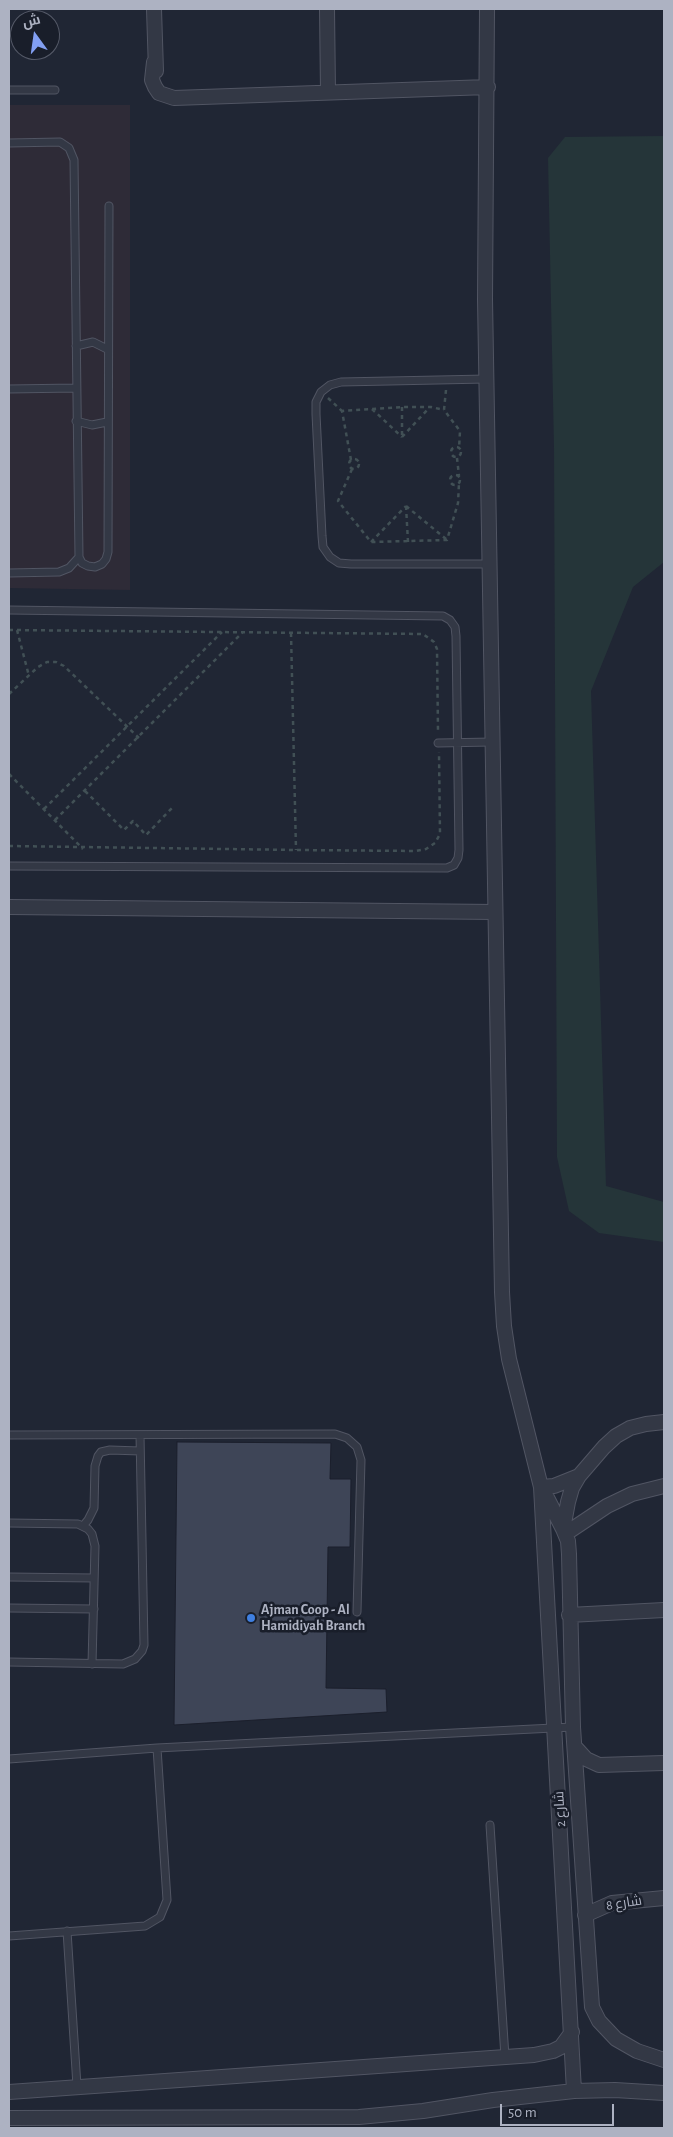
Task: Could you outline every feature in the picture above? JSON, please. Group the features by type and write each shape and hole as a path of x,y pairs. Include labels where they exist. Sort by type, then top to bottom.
{"street":[{"path":"154,9 154,62 158,78 163,85 175,94 187,97 488,87"},
{"path":"327,9 328,92"},
{"path":"487,9 486,379 504,1326 509,1359 542,1487 554,1486 579,1476"},
{"path":"9,907 495,912"},
{"path":"564,1531 568,1502 579,1476 616,1436 630,1428 664,1422"},
{"path":"564,1531 619,1500 645,1490 664,1486"},
{"name":"شارع 2","path":"542,1487 564,1531 569,1554 569,1615 575,1747 592,2007 599,2021 616,2039 637,2051 664,2060"},
{"name":"شارع 2","path":"542,1487 574,2091"},
{"path":"569,1615 664,1610"},
{"path":"575,1747 586,1759 600,1765 664,1763"},
{"name":"شارع 8","path":"585,1915 612,1903 664,1898"},
{"path":"9,2092 534,2055 553,2052 566,2042 572,2032"},
{"path":"9,2118 359,2117 423,2112 493,2100 574,2091 601,2090 664,2093"}],"lane":[{"path":"9,90 55,90"},
{"path":"9,142 60,142 69,148 74,160 75,388 79,557 82,563 95,567 102,564 106,559 108,206"},
{"path":"76,346 92,342 108,349"},
{"path":"486,379 341,382 330,385 321,392 316,402 316,414 323,547 330,557 339,563 351,564 490,564"},
{"path":"9,389 75,388"},
{"path":"76,421 92,425 107,422"},
{"path":"9,573 60,572 69,568 79,557"},
{"path":"9,610 443,616 450,620 455,627 459,850 458,858 454,864 447,868 9,866"},
{"path":"438,742 492,742"},
{"path":"9,1435 341,1435 357,1446 361,1460 357,1612"},
{"path":"9,1662 92,1664 129,1662 139,1655 144,1645 140,1435"},
{"path":"83,1526 94,1508 95,1466 101,1452 110,1450 140,1451"},
{"path":"9,1523 72,1523 83,1526 92,1534 94,1540 94,1609 92,1664"},
{"path":"9,1577 94,1578"},
{"path":"9,1608 94,1609"},
{"path":"9,1759 157,1748 574,1726"},
{"path":"9,1936 146,1926 154,1923 165,1909 167,1900 157,1748"},
{"path":"490,1825 505,2057"},
{"path":"67,1931 77,2086"}],"path":[{"path":"444,410 448,379"},
{"path":"321,392 342,411 352,460 349,465 352,469"},
{"path":"342,411 402,407 431,407 444,410 460,431 461,454 457,458"},
{"path":"402,407 402,437"},
{"path":"402,437 431,407"},
{"path":"372,409 402,437"},
{"path":"447,540 458,503 461,480 457,458 453,456 451,451 454,448 460,449"},
{"path":"352,460 356,459 360,464 358,468 352,469"},
{"path":"352,469 338,501 371,542"},
{"path":"459,476 453,475 450,481 455,485 459,484"},
{"path":"371,542 406,506"},
{"path":"406,506 447,540"},
{"path":"406,506 408,542"},
{"path":"371,542 447,540"},
{"path":"9,630 416,634 429,637 437,649 440,824 440,834 435,843 426,849 416,851 83,849 9,846"},
{"path":"17,630 29,676"},
{"path":"44,809 222,632"},
{"path":"55,820 243,632"},
{"path":"291,633 296,850"},
{"path":"9,694 47,662 56,662 64,666 139,738"},
{"path":"9,774 83,849"},
{"path":"85,791 124,830 133,821 146,835 172,808"}],"shaded area":[{"path":"9,105 130,105 130,590 9,588"},
{"path":"664,136 664,562 633,587 591,691 606,1186 664,1202 664,1242 599,1233 569,1211 557,1157 554,447 548,158 565,137"}],"building":[{"name":"Ajman Coop - Al Hamidiyah Branch","path":"177,1442 331,1443 330,1479 351,1479 350,1547 328,1547 326,1688 386,1689 387,1712 174,1725"}],"place":[{"name":"Ajman Coop - Al Hamidiyah Branch","path":"251,1618"}]}
